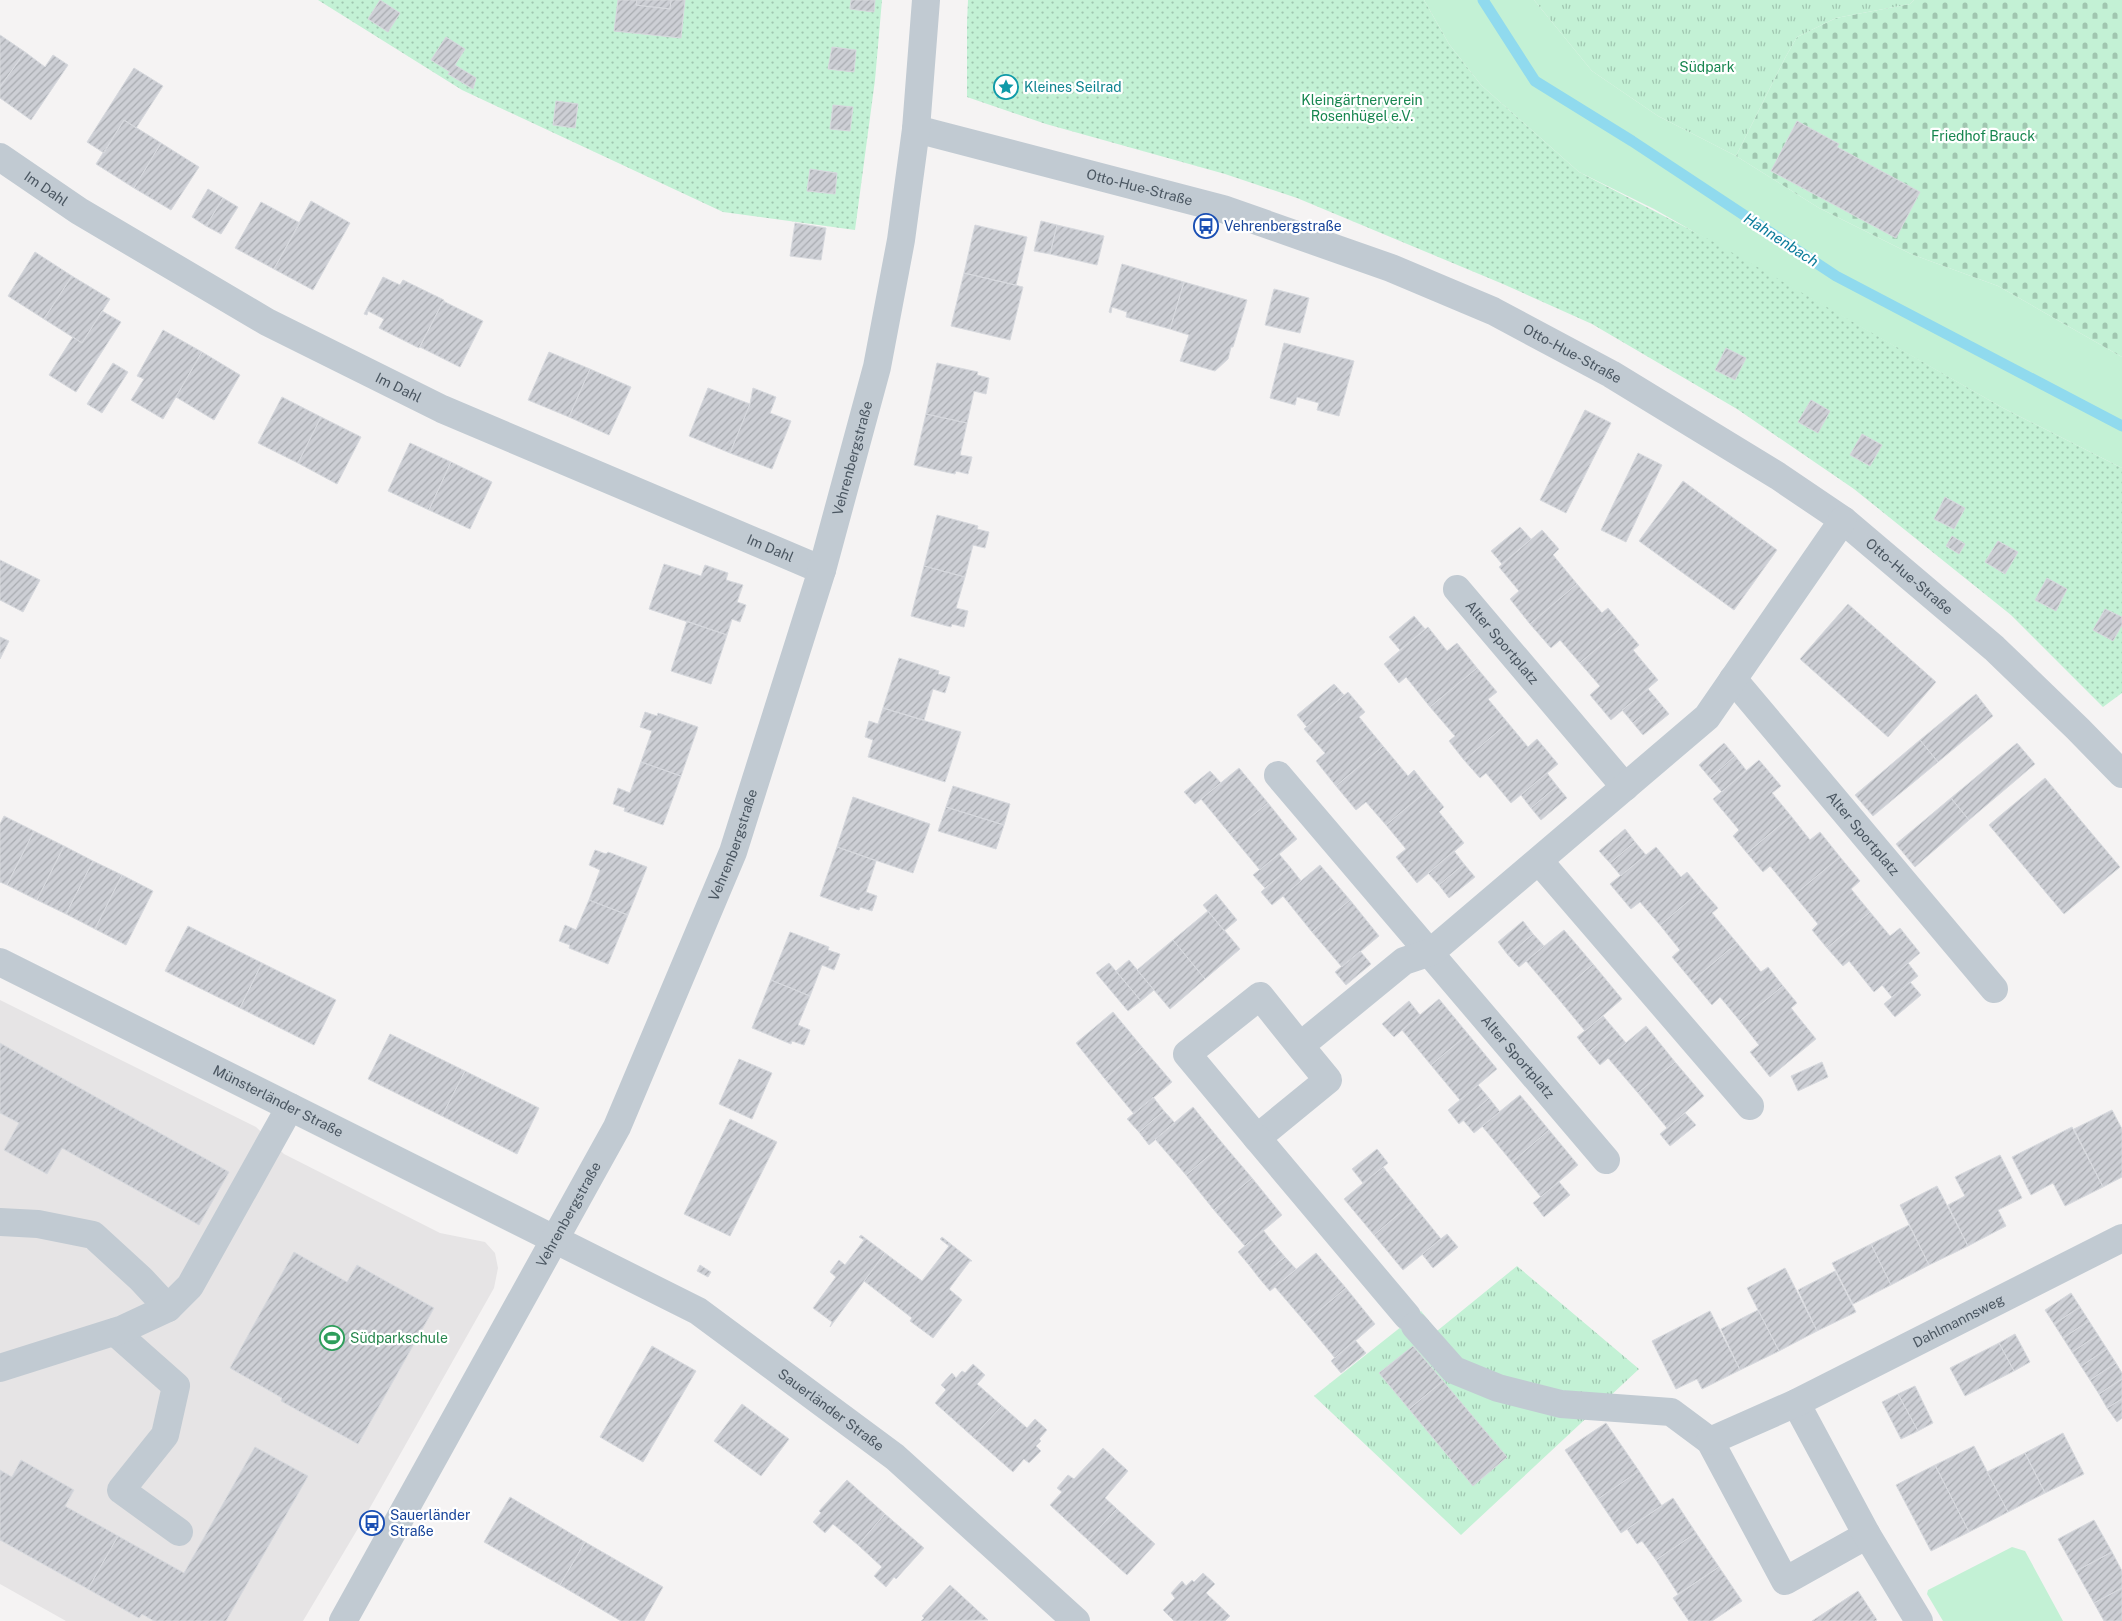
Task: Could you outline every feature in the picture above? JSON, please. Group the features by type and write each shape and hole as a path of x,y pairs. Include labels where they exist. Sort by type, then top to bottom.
{"street":[{"name":"Vehrenbergstraße","path":"343,1621 618,1127 733,852 822,570 877,367 901,240 916,129 926,0"},
{"name":"Otto-Hue-Straße","path":"916,129 1223,209 1391,268 1493,311 1611,374 1778,476 1843,520 1994,648 2122,774"},
{"name":"Im Dahl","path":"0,157 79,210 267,322 442,409 822,570"},
{"path":"1300,1046 1404,961 1431,952 1707,717 1843,520"},
{"name":"Alter Sportplatz","path":"1457,589 1625,787"},
{"name":"Alter Sportplatz","path":"1733,679 1994,989"},
{"name":"Alter Sportplatz","path":"1278,775 1431,952 1606,1160"},
{"path":"1539,861 1750,1106"},
{"name":"Münsterländer Straße","path":"0,962 556,1240"},
{"path":"1257,1138 1328,1080 1260,996 1188,1054 1257,1138 1411,1321 1454,1370 1498,1388 1561,1404 1670,1412 1710,1441 1785,1581 1867,1535"},
{"path":"0,1368 115,1332 168,1308 190,1286 290,1107"},
{"path":"0,1222 38,1224 92,1235 141,1279 168,1308"},
{"name":"Dahlmannsweg","path":"1710,1441 1796,1403 2122,1238"},
{"name":"Sauerländer Straße","path":"556,1240 698,1310 896,1457 1076,1621"},
{"path":"115,1332 176,1386 164,1435 121,1490 180,1532"},
{"path":"1796,1403 1867,1535 1919,1621"}],"shaded area":[{"name":"Südparkschule","path":"0,1000 256,1127 284,1154 440,1233 485,1242 495,1253 498,1268 494,1288 363,1520 303,1621 66,1621 0,1584"}],"green space":[{"path":"318,0 882,0 875,80 855,230 723,212 462,90"},
{"name":"Kleingärtnerverein Rosenhügel e.V.","path":"968,0 1424,0 1449,44 1481,85 1579,172 1712,241 2003,408 2122,468 2122,693 2103,707 2011,615 1854,489 1737,409 1592,324 1503,284 1297,198 1225,174 1046,124 967,97"},
{"path":"1424,0 1534,0 1592,71 1658,116 1736,156 1819,208 1911,254 1998,286 2122,357 2122,468 2003,408 1654,209 1579,172 1481,85 1449,44"},
{"name":"Südpark","path":"1534,0 1914,0 1910,4 1836,18 1797,37 1736,156 1658,116 1592,71"},
{"name":"Friedhof Brauck","path":"1914,0 2122,0 2122,357 1998,286 1911,254 1819,208 1736,156 1797,37 1836,18 1910,4"},
{"path":"1517,1266 1639,1369 1461,1535 1314,1396 1421,1311 1437,1331"},
{"path":"2012,1547 2025,1551 2063,1621 1943,1621 1927,1594 1928,1590"}],"building":[{"path":"380,0 400,13 388,32 368,19"},
{"path":"618,0 637,0 636,5 670,9 671,0 685,0 681,38 614,31"},
{"path":"637,0 671,0 670,9 636,5"},
{"path":"851,0 875,0 874,12 850,9"},
{"path":"0,35 25,52 0,87"},
{"path":"446,37 465,49 455,65 476,78 473,89 448,74 450,72 431,60"},
{"path":"832,47 856,50 854,72 828,69"},
{"path":"25,52 45,67 53,55 68,65 31,120 0,98 0,87"},
{"path":"134,68 163,86 136,128 124,120 104,153 87,142"},
{"path":"556,101 578,104 575,128 553,125"},
{"path":"833,105 853,107 850,131 830,129"},
{"path":"124,120 161,143 134,188 96,164"},
{"path":"1797,121 1839,144 1837,147 1920,192 1896,238 1771,171"},
{"path":"161,143 199,167 171,210 134,188"},
{"path":"810,169 837,173 835,194 807,191"},
{"path":"208,189 223,198 206,226 192,217"},
{"path":"223,198 238,207 221,234 206,226"},
{"path":"311,201 350,223 313,290 274,269"},
{"path":"261,202 300,223 274,269 235,248"},
{"path":"1041,221 1057,225 1050,254 1034,251"},
{"path":"795,223 826,228 821,260 790,256"},
{"path":"975,225 1027,237 1016,285 964,273"},
{"path":"1057,225 1104,236 1097,265 1050,254"},
{"path":"35,252 72,276 44,319 8,296"},
{"path":"1122,264 1184,282 1170,329 1126,317 1127,312 1112,307 1111,313 1109,312"},
{"path":"964,273 1023,287 1010,340 951,326"},
{"path":"72,276 110,299 82,343 44,319"},
{"path":"383,277 400,285 403,280 444,300 419,348 379,328 384,319 368,311 367,315 364,314"},
{"path":"1184,282 1247,300 1228,359 1215,371 1180,361 1189,335 1170,329"},
{"path":"1274,289 1309,298 1300,333 1265,325"},
{"path":"443,301 483,321 460,367 420,347"},
{"path":"102,311 121,322 76,392 49,375 73,337 82,343"},
{"path":"163,330 202,352 163,419 131,400 144,379 137,376"},
{"path":"1284,343 1354,361 1339,416 1317,410 1319,403 1297,397 1295,405 1270,398"},
{"path":"1726,348 1746,358 1735,380 1715,370"},
{"path":"202,352 240,375 214,420 176,397"},
{"path":"549,352 590,369 569,417 528,400"},
{"path":"113,363 128,372 102,413 87,404"},
{"path":"937,363 978,372 977,375 989,378 986,394 974,391 967,423 926,414"},
{"path":"590,369 631,387 609,435 569,417"},
{"path":"708,388 750,404 730,453 689,436"},
{"path":"753,388 776,397 770,413 791,421 772,469 730,453 750,404"},
{"path":"282,397 321,417 298,463 258,443"},
{"path":"1811,400 1830,411 1818,433 1798,422"},
{"path":"1585,410 1611,423 1566,513 1540,500"},
{"path":"926,414 967,423 960,455 972,457 968,474 956,471 955,474 914,465"},
{"path":"321,417 361,437 337,484 298,463"},
{"path":"1862,434 1882,445 1870,466 1850,455"},
{"path":"410,443 451,462 429,510 388,491"},
{"path":"1638,453 1662,465 1626,542 1601,530"},
{"path":"451,462 492,482 470,529 429,510"},
{"path":"1683,481 1777,550 1734,610 1639,541"},
{"path":"1945,497 1965,508 1954,529 1934,519"},
{"path":"937,515 978,526 977,529 989,532 985,548 973,545 965,577 924,566"},
{"path":"1520,527 1531,539 1502,564 1491,551"},
{"path":"1542,530 1559,549 1553,555 1577,584 1530,624 1510,599 1519,591 1499,567"},
{"path":"1952,536 1965,544 1959,554 1946,546"},
{"path":"1998,541 2018,552 2005,574 1985,562"},
{"path":"0,560 40,580 23,612 0,600"},
{"path":"664,564 701,576 705,565 728,573 726,580 743,585 737,602 746,605 740,622 732,619 727,635 649,609"},
{"path":"924,566 965,577 956,608 968,611 964,627 952,624 951,627 911,616"},
{"path":"2047,578 2067,589 2056,611 2035,600"},
{"path":"1577,584 1602,613 1608,608 1623,626 1580,663 1560,640 1551,648 1530,624"},
{"path":"1848,604 1936,682 1888,737 1800,659"},
{"path":"2105,609 2122,617 2122,625 2113,641 2093,630"},
{"path":"1414,616 1425,629 1400,650 1389,637"},
{"path":"687,621 727,635 711,684 671,671"},
{"path":"1623,626 1639,645 1633,650 1658,680 1611,720 1590,695 1600,686 1580,663"},
{"path":"1428,627 1447,651 1457,643 1477,668 1430,707 1406,677 1399,683 1384,664"},
{"path":"0,637 9,641 0,659"},
{"path":"899,658 939,671 938,674 950,677 945,693 933,689 924,720 883,708"},
{"path":"1477,668 1497,692 1488,699 1508,723 1464,760 1449,741 1455,736 1430,707"},
{"path":"1334,684 1344,695 1307,727 1297,715"},
{"path":"1648,689 1659,702 1633,723 1622,710"},
{"path":"1348,692 1365,712 1359,717 1383,746 1336,786 1316,761 1325,753 1304,729"},
{"path":"1976,694 1993,716 1938,762 1920,740"},
{"path":"1659,702 1669,714 1643,735 1633,723"},
{"path":"883,708 961,732 945,782 868,757 873,740 865,737 869,721 878,724"},
{"path":"645,712 657,716 658,713 698,727 681,776 641,762 652,731 640,727"},
{"path":"1508,723 1528,747 1537,739 1558,764 1511,803 1486,773 1480,778 1464,760"},
{"path":"1920,740 1938,762 1873,816 1855,795"},
{"path":"1724,743 1735,756 1710,778 1699,765"},
{"path":"2017,743 2035,764 1969,820 1951,798"},
{"path":"1383,746 1408,776 1414,770 1429,789 1386,825 1366,802 1356,810 1336,786"},
{"path":"1735,756 1746,770 1722,792 1710,778"},
{"path":"1759,760 1781,786 1772,793 1791,816 1747,853 1733,836 1739,830 1713,799"},
{"path":"641,762 681,776 663,825 624,811 625,808 613,804 618,788 630,793"},
{"path":"1239,768 1268,803 1230,834 1201,799"},
{"path":"1210,771 1221,783 1195,804 1184,792"},
{"path":"1547,773 1557,786 1531,808 1521,795"},
{"path":"2045,778 2120,867 2064,914 1989,825"},
{"path":"953,786 1010,804 1004,825 946,807"},
{"path":"1557,786 1567,798 1541,820 1531,808"},
{"path":"1429,789 1444,807 1439,812 1464,843 1417,883 1396,857 1406,849 1386,825"},
{"path":"853,797 930,824 913,873 837,847"},
{"path":"1951,798 1969,820 1915,867 1896,844"},
{"path":"1268,803 1297,839 1260,870 1230,834"},
{"path":"946,807 1004,825 996,849 938,831"},
{"path":"4,816 34,831 7,885 0,882 0,824"},
{"path":"1791,816 1810,840 1820,832 1840,857 1794,895 1770,866 1763,872 1747,853"},
{"path":"1625,829 1635,842 1610,863 1599,851"},
{"path":"34,831 64,846 37,900 7,885"},
{"path":"1635,842 1646,855 1621,876 1610,863"},
{"path":"64,846 93,861 66,914 37,900"},
{"path":"837,847 876,861 866,892 877,896 872,911 860,907 859,910 820,896"},
{"path":"1656,847 1681,877 1687,872 1702,890 1660,925 1640,902 1631,909 1610,884"},
{"path":"595,850 606,854 608,852 647,867 628,915 589,900 600,870 589,865"},
{"path":"1454,851 1464,864 1439,885 1428,873"},
{"path":"1279,854 1290,867 1265,888 1253,875"},
{"path":"1840,857 1860,881 1851,889 1870,912 1827,948 1812,930 1818,924 1794,895"},
{"path":"93,861 122,875 95,929 66,914"},
{"path":"1464,864 1475,877 1449,898 1439,885"},
{"path":"1320,865 1350,900 1312,932 1283,896"},
{"path":"1290,867 1301,881 1272,905 1261,892"},
{"path":"122,875 153,891 126,945 95,929"},
{"path":"1702,890 1718,908 1712,913 1737,943 1692,981 1672,957 1680,950 1660,925"},
{"path":"1216,894 1237,920 1224,931 1203,905"},
{"path":"589,900 628,915 608,964 569,948 570,945 559,941 565,925 576,930"},
{"path":"1350,900 1379,936 1342,967 1312,932"},
{"path":"1208,911 1240,949 1205,979 1173,940"},
{"path":"1870,912 1890,936 1900,928 1920,953 1874,992 1849,961 1843,966 1827,948"},
{"path":"1523,921 1533,934 1508,955 1498,942"},
{"path":"188,926 262,963 240,1008 165,971"},
{"path":"1564,930 1593,964 1556,996 1526,961"},
{"path":"790,932 829,947 828,950 840,954 834,970 822,965 810,996 771,980"},
{"path":"1533,934 1544,946 1519,967 1508,955"},
{"path":"1173,940 1205,979 1170,1009 1137,970"},
{"path":"1737,943 1761,972 1768,967 1783,986 1740,1021 1720,997 1712,1005 1692,981"},
{"path":"1360,951 1371,964 1346,985 1335,972"},
{"path":"1129,960 1154,990 1141,1001 1116,971"},
{"path":"262,963 336,1000 314,1045 240,1008"},
{"path":"1109,963 1141,1001 1128,1011 1096,973"},
{"path":"1908,963 1918,976 1892,997 1882,985"},
{"path":"1593,964 1622,999 1585,1031 1556,996"},
{"path":"771,980 810,996 798,1025 810,1030 804,1045 792,1041 791,1044 752,1028"},
{"path":"1910,982 1921,995 1895,1017 1884,1004"},
{"path":"1783,986 1797,1003 1791,1008 1816,1039 1770,1077 1750,1052 1759,1045 1740,1021"},
{"path":"1439,999 1468,1034 1431,1065 1402,1030"},
{"path":"1409,1001 1420,1015 1394,1037 1382,1024"},
{"path":"1113,1012 1142,1047 1105,1079 1076,1043"},
{"path":"1603,1016 1615,1030 1589,1052 1577,1037"},
{"path":"1646,1026 1675,1062 1638,1093 1608,1058"},
{"path":"1615,1030 1626,1043 1600,1065 1589,1052"},
{"path":"390,1034 465,1071 442,1116 368,1079"},
{"path":"1468,1034 1497,1069 1460,1100 1431,1065"},
{"path":"0,1043 229,1172 199,1225 62,1148 47,1174 4,1150 19,1123 0,1113"},
{"path":"1142,1047 1172,1082 1134,1114 1105,1079"},
{"path":"739,1059 772,1073 752,1119 719,1104"},
{"path":"1675,1062 1704,1096 1667,1128 1638,1093"},
{"path":"1822,1062 1828,1077 1798,1091 1791,1076"},
{"path":"465,1071 539,1108 517,1154 442,1116"},
{"path":"1478,1085 1489,1098 1459,1124 1448,1110"},
{"path":"1520,1095 1549,1130 1512,1162 1482,1126"},
{"path":"1153,1097 1164,1111 1139,1132 1127,1119"},
{"path":"1489,1098 1500,1112 1474,1133 1463,1120"},
{"path":"1193,1107 1223,1144 1186,1175 1155,1139"},
{"path":"2112,1110 2122,1129 2122,1177 2103,1187 2074,1129"},
{"path":"1164,1111 1175,1123 1149,1145 1139,1132"},
{"path":"1685,1113 1696,1125 1670,1146 1660,1134"},
{"path":"730,1119 777,1142 730,1236 684,1214"},
{"path":"2072,1127 2103,1187 2065,1206 2053,1183 2031,1195 2012,1157"},
{"path":"1549,1130 1578,1165 1541,1197 1512,1162"},
{"path":"1223,1144 1252,1178 1214,1210 1186,1175"},
{"path":"1377,1149 1388,1163 1363,1183 1352,1169"},
{"path":"2000,1155 2022,1198 1998,1210 2006,1226 1968,1246 1948,1205 1965,1196 1955,1177"},
{"path":"1383,1167 1412,1203 1374,1235 1344,1199"},
{"path":"1252,1178 1282,1215 1245,1246 1214,1210"},
{"path":"1559,1182 1570,1195 1544,1217 1533,1203"},
{"path":"1937,1186 1968,1246 1929,1265 1900,1205"},
{"path":"1412,1203 1441,1239 1403,1270 1374,1235"},
{"path":"1909,1225 1929,1265 1891,1285 1871,1244"},
{"path":"1263,1230 1274,1244 1249,1265 1238,1252"},
{"path":"1447,1234 1458,1247 1433,1268 1422,1254"},
{"path":"861,1235 885,1253 830,1327 832,1322 813,1308 836,1277 830,1272 839,1260 845,1265 864,1240 859,1237"},
{"path":"942,1237 972,1261 970,1261 949,1289 962,1300 933,1338 910,1321 912,1318 864,1281 885,1253 922,1281 949,1246 940,1239"},
{"path":"1274,1244 1285,1257 1259,1278 1249,1265"},
{"path":"1871,1244 1891,1285 1853,1304 1832,1263"},
{"name":"Südparkschule","path":"294,1252 347,1282 357,1265 434,1308 358,1444 281,1401 282,1398 230,1368"},
{"path":"1316,1253 1346,1288 1305,1322 1275,1287"},
{"path":"1285,1257 1296,1269 1270,1291 1259,1278"},
{"path":"700,1265 711,1272 708,1277 697,1271"},
{"path":"1785,1268 1817,1331 1779,1351 1747,1288"},
{"path":"1835,1271 1856,1312 1817,1331 1798,1290"},
{"path":"1346,1288 1375,1324 1335,1358 1305,1322"},
{"path":"2071,1293 2080,1307 2054,1324 2045,1310"},
{"path":"2080,1307 2089,1321 2063,1338 2054,1324"},
{"path":"1758,1310 1779,1351 1740,1370 1721,1329"},
{"path":"1710,1311 1740,1370 1702,1389 1697,1379 1676,1389 1652,1341"},
{"path":"2089,1321 2098,1335 2072,1352 2063,1338"},
{"path":"2015,1334 2030,1362 2014,1371 1999,1343"},
{"path":"2098,1335 2107,1349 2081,1366 2072,1352"},
{"path":"1355,1340 1366,1353 1341,1373 1331,1361"},
{"path":"1999,1343 2014,1371 1965,1396 1950,1368"},
{"path":"652,1346 696,1371 643,1462 600,1437"},
{"path":"1413,1346 1443,1381 1409,1409 1379,1373"},
{"path":"2107,1349 2116,1363 2090,1380 2081,1366"},
{"path":"2116,1363 2122,1373 2122,1379 2099,1394 2090,1380"},
{"path":"973,1364 985,1375 977,1384 1002,1406 973,1437 935,1403 946,1390 941,1385 952,1373 956,1378 962,1371 965,1373"},
{"path":"2122,1379 2122,1399 2107,1408 2099,1394"},
{"path":"1443,1381 1507,1457 1473,1486 1409,1409"},
{"path":"1915,1386 1933,1423 1918,1431 1898,1394"},
{"path":"1898,1394 1918,1431 1901,1439 1882,1402"},
{"path":"2122,1399 2122,1418 2117,1422 2107,1408"},
{"path":"742,1404 789,1439 761,1476 714,1441"},
{"path":"1002,1406 1027,1428 1035,1419 1047,1430 1036,1446 1041,1451 1029,1463 1024,1459 1013,1472 973,1437"},
{"path":"1606,1423 1639,1471 1598,1499 1565,1450"},
{"path":"2063,1433 2084,1474 2045,1493 2025,1453"},
{"path":"1974,1446 2008,1512 1969,1532 1935,1465"},
{"path":"255,1447 308,1476 226,1621 154,1621 142,1614 139,1618 88,1589 118,1536 184,1573"},
{"path":"1103,1448 1128,1471 1105,1498 1117,1509 1088,1540 1050,1505 1062,1492 1057,1488 1068,1475 1074,1479"},
{"path":"2025,1453 2045,1493 2008,1512 1987,1472"},
{"path":"21,1460 74,1490 65,1506 118,1536 88,1589 0,1540 0,1470 12,1477"},
{"path":"1935,1465 1969,1532 1931,1551 1896,1485"},
{"path":"1639,1471 1662,1506 1621,1533 1598,1499"},
{"path":"847,1480 885,1514 858,1545 833,1524 825,1533 813,1522 821,1513 819,1511"},
{"path":"510,1497 585,1542 560,1585 484,1542"},
{"path":"1673,1498 1696,1533 1656,1560 1642,1541 1637,1544 1627,1529"},
{"path":"1117,1509 1155,1544 1127,1575 1088,1540"},
{"path":"885,1514 924,1548 896,1579 894,1577 886,1587 874,1576 882,1567 858,1545"},
{"path":"2094,1520 2112,1552 2076,1571 2058,1539"},
{"path":"1696,1533 1719,1567 1678,1594 1656,1560"},
{"path":"585,1542 663,1587 644,1621 621,1621 560,1585"},
{"path":"2112,1552 2122,1571 2122,1588 2094,1603 2076,1571"},
{"path":"1719,1567 1742,1601 1712,1621 1689,1621 1673,1598"},
{"path":"1203,1573 1215,1584 1206,1593 1230,1616 1225,1621 1174,1621 1163,1610 1175,1598 1171,1593 1182,1581 1186,1586 1192,1580 1194,1582"},
{"path":"950,1585 988,1620 921,1621 924,1618 922,1616"},
{"path":"2122,1588 2122,1621 2104,1621 2094,1603"},
{"path":"1858,1591 1877,1620 1812,1621"}],"waterway":[{"name":"Hahnenbach","path":"1483,0 1535,81 1632,141 1836,276 2122,426"}],"place":[{"name":"Kleines Seilrad","path":"1006,87"},
{"name":"Vehrenbergstraße","path":"1206,226"},
{"name":"Südparkschule","path":"332,1338"},
{"name":"Sauerländer Straße","path":"372,1523"}]}
